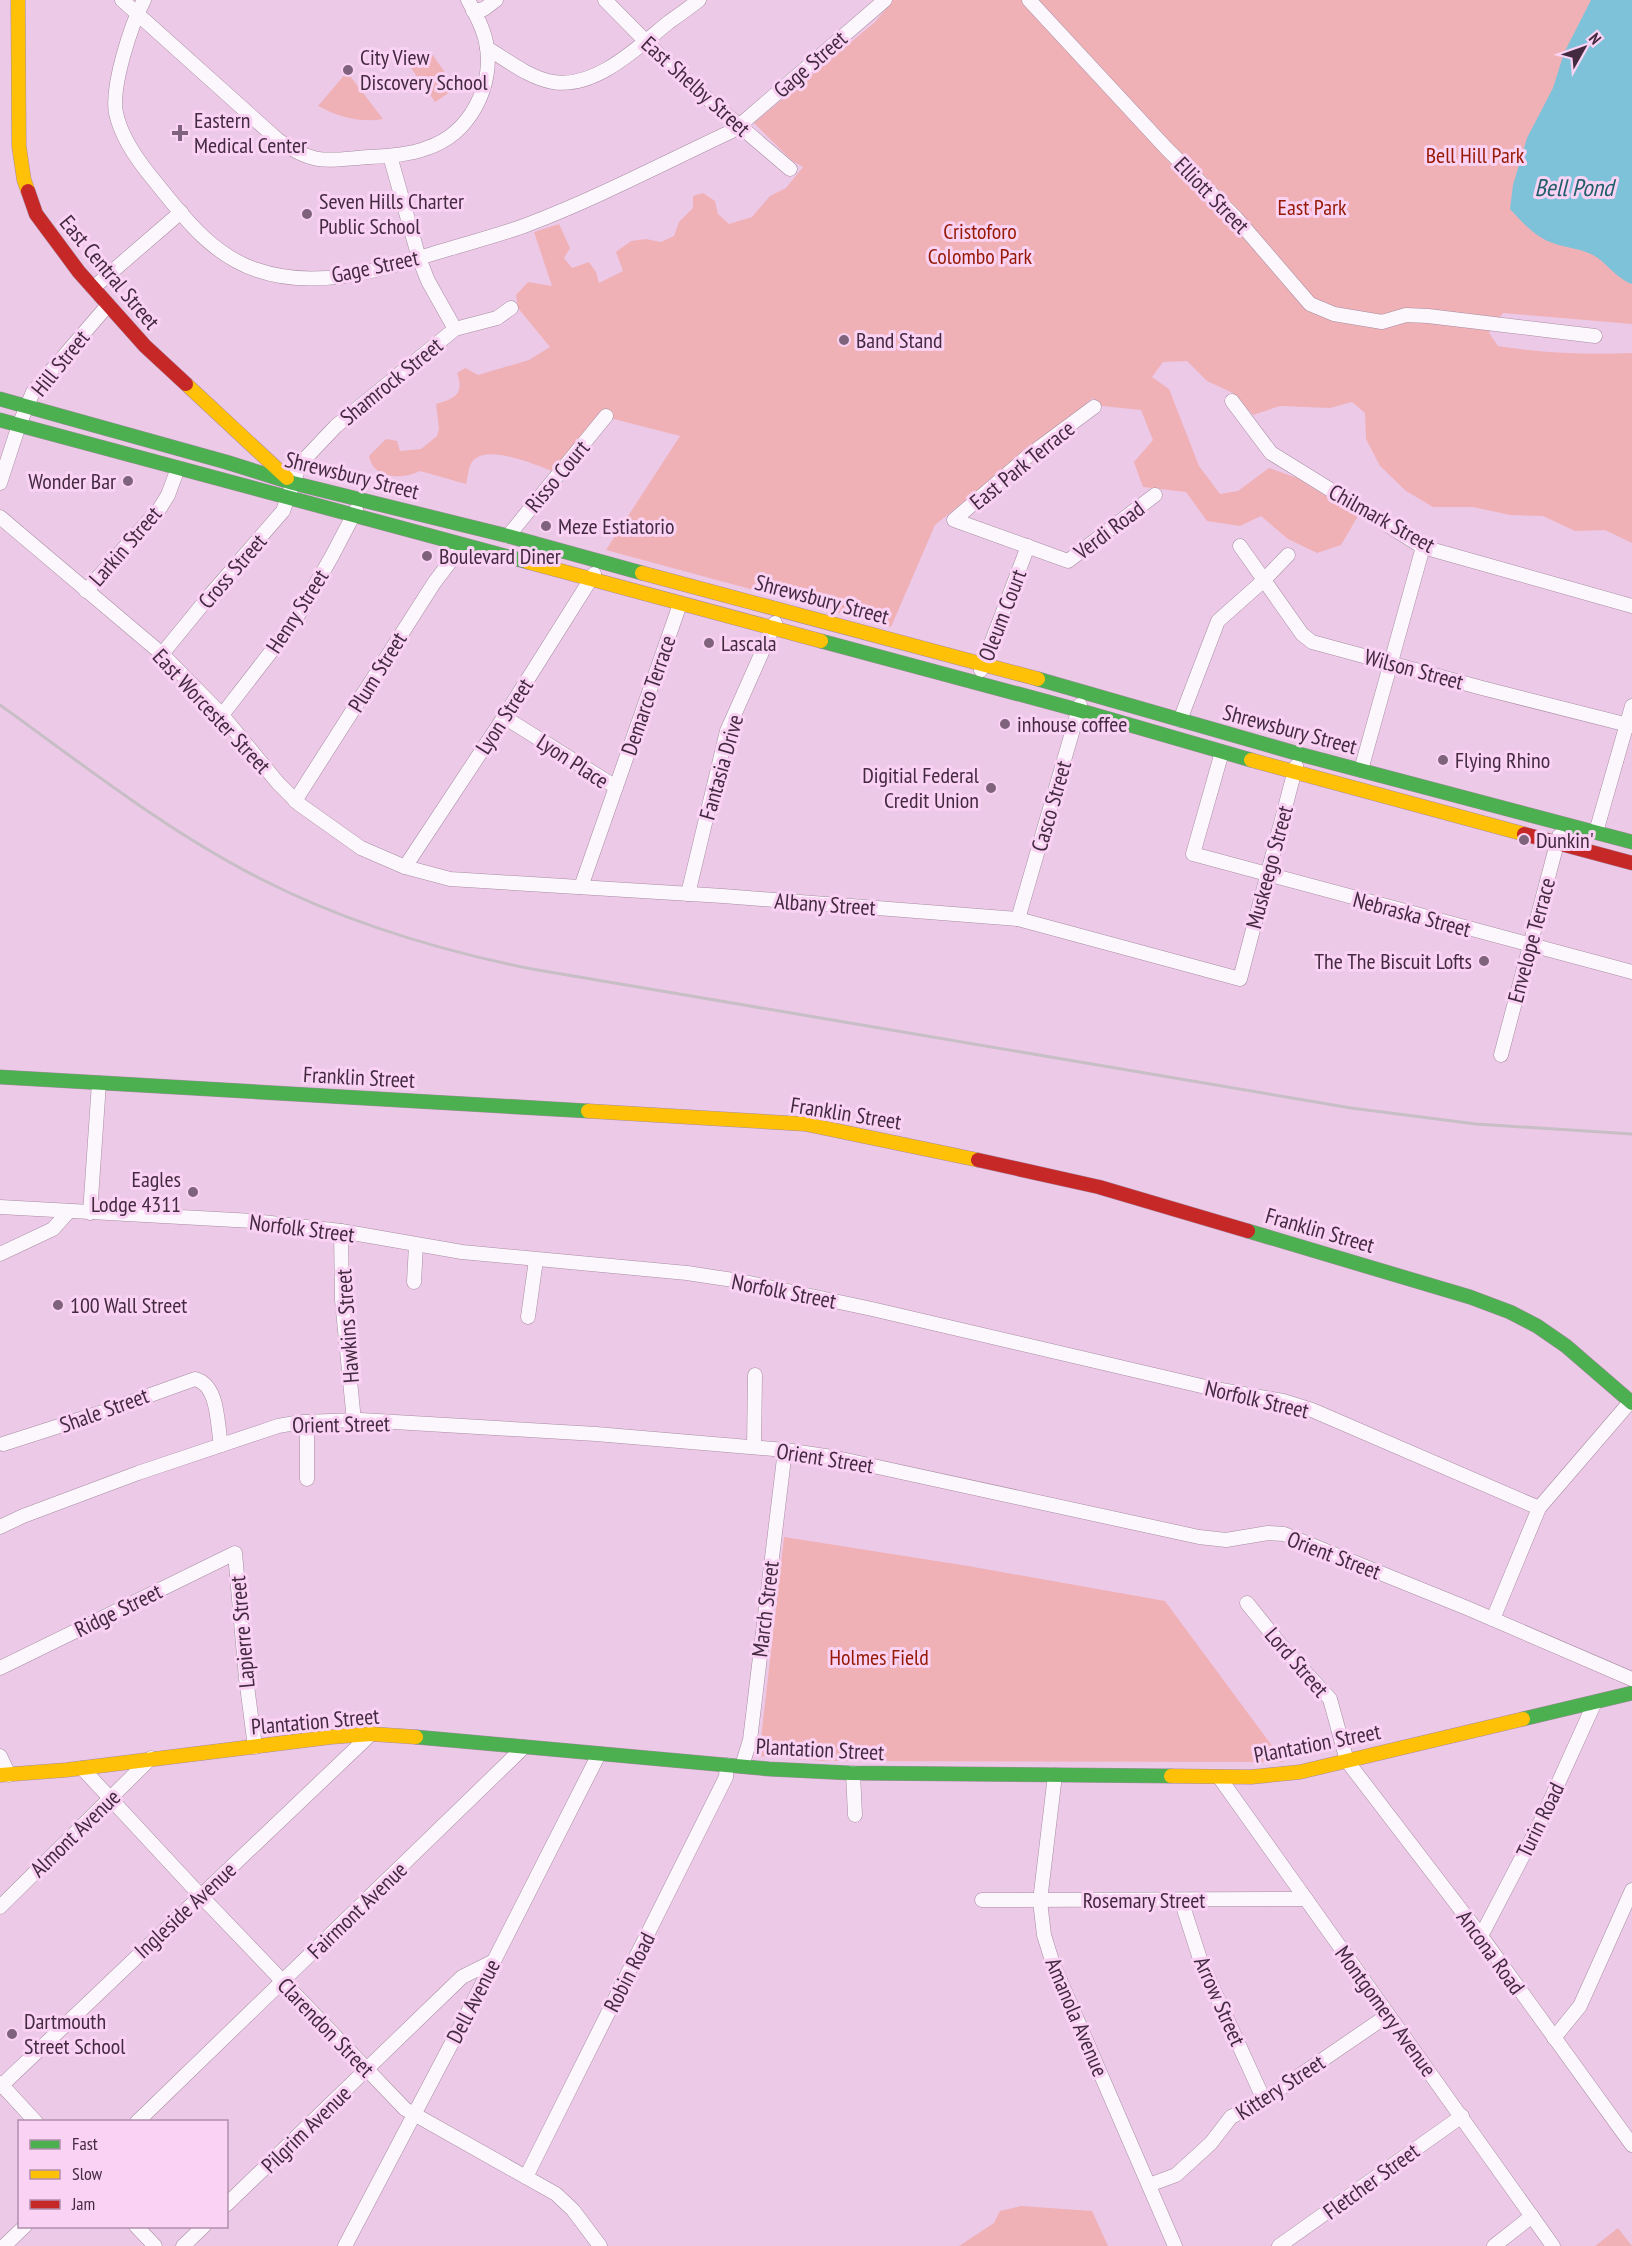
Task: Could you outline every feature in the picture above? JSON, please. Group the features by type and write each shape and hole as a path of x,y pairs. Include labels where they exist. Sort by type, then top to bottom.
{"main road":[{"name":"East Central Street","path":"18,0 19,146 26,187 44,227 93,288 145,346 293,483 311,505"},
{"name":"Shrewsbury Street","path":"0,399 293,483 508,536 600,563 696,586 780,611 1084,692 1299,754 1632,842"},
{"name":"Shrewsbury Street","path":"0,420 1078,710 1294,772 1632,863"},
{"path":"226,462 244,439"},
{"name":"Franklin Street","path":"0,1077 805,1124 845,1131 1099,1187 1470,1297 1516,1315 1541,1329 1577,1355 1631,1402"},
{"name":"Plantation Street","path":"4,1775 371,1734 727,1765 853,1773 1251,1778 1287,1774 1347,1761 1632,1693"}],"street":[{"path":"122,0 278,140 308,158 320,160 390,156 428,148 445,140 459,129 472,111 485,86 488,68 487,48 482,29 471,6"},
{"name":"Gage Street","path":"144,0 137,13 127,44 116,91 117,115 136,157 201,236 228,256 257,270 295,279 343,277 419,258 528,224 664,163 740,125 885,0"},
{"path":"471,6 484,9 496,0"},
{"name":"East Shelby Street","path":"605,0 674,70 790,169"},
{"path":"487,48 536,77 552,82 569,82 609,69 699,0"},
{"name":"Elliott Street","path":"1029,0 1166,148 1236,218 1310,304 1334,314 1382,322 1406,315 1428,316 1595,336"},
{"path":"390,156 428,282 455,329"},
{"path":"93,288 180,212"},
{"name":"Hill Street","path":"0,483 19,425 33,392 108,305"},
{"name":"Shamrock Street","path":"293,483 300,464 336,426 455,329 497,318 511,308"},
{"name":"Chilmark Street","path":"1232,401 1271,453 1423,547 1632,606"},
{"name":"East Park Terrace","path":"1028,546 954,520 1028,456 1095,407"},
{"name":"Risso Court","path":"508,536 606,416"},
{"name":"Larkin Street","path":"86,591 160,508 168,495 178,468"},
{"name":"Cross Street","path":"162,654 285,509 293,483"},
{"name":"Verdi Road","path":"1028,546 1068,561 1155,495"},
{"name":"Henry Street","path":"222,715 294,622 354,517 360,499"},
{"name":"East Worcester Street","path":"0,517 162,654 222,715 295,801 362,848 405,867"},
{"name":"Plum Street","path":"295,801 434,583 462,546"},
{"name":"Oleum Court","path":"977,684 982,664 1028,546"},
{"name":"Wilson Street","path":"1240,546 1302,634 1312,642 1630,725"},
{"path":"1361,770 1423,547"},
{"path":"1180,720 1218,621 1288,555"},
{"name":"Lyon Street","path":"405,867 504,717 600,563"},
{"name":"Demarco Terrace","path":"616,787 680,604"},
{"name":"Fantasia Drive","path":"688,894 727,731 780,611"},
{"name":"Casco Street","path":"1018,919 1084,692"},
{"path":"1596,832 1630,725 1632,706"},
{"name":"Lyon Place","path":"504,717 616,787 581,887"},
{"name":"Nebraska Street","path":"1222,752 1193,854 1632,972"},
{"name":"Muskeego Street","path":"1240,979 1299,754"},
{"name":"Envelope Terrace","path":"1501,1055 1562,825"},
{"name":"Albany Street","path":"405,867 450,879 1018,919 1240,979"},
{"path":"90,1213 99,1083"},
{"name":"Norfolk Street","path":"0,1207 253,1221 341,1231 416,1245 536,1260 687,1273 777,1288 1210,1388 1283,1401 1312,1410 1539,1508"},
{"path":"0,1254 53,1229 69,1211"},
{"name":"Hawkins Street","path":"341,1231 342,1300 354,1420"},
{"path":"414,1282 416,1245"},
{"path":"528,1317 536,1260"},
{"path":"754,1448 755,1375"},
{"name":"Shale Street","path":"3,1444 103,1412 189,1380 198,1379 205,1383 211,1391 220,1445"},
{"path":"1493,1619 1539,1508 1631,1402"},
{"name":"Orient Street","path":"0,1527 23,1516 220,1445 278,1426 307,1422 354,1420 596,1434 785,1450 837,1458 1199,1538 1232,1540 1268,1533 1284,1534 1493,1619 1632,1679"},
{"path":"307,1422 308,1479"},
{"name":"March Street","path":"742,1766 750,1740 785,1450"},
{"name":"Ridge Street","path":"0,1668 235,1553"},
{"name":"Lapierre Street","path":"235,1553 246,1678 255,1747"},
{"name":"Lord Street","path":"1247,1603 1284,1649 1330,1699 1347,1761"},
{"name":"Turin Road","path":"1481,1936 1541,1821 1595,1702"},
{"name":"Ingleside Avenue","path":"1,2085 371,1734"},
{"name":"Fairmont Avenue","path":"138,2120 524,1747"},
{"name":"Dell Avenue","path":"345,2246 599,1754"},
{"path":"0,1756 4,1775"},
{"name":"Almont Avenue","path":"0,1906 151,1758"},
{"name":"Ancona Road","path":"1347,1761 1481,1936 1632,2145"},
{"name":"Robin Road","path":"526,2177 726,1777 727,1765"},
{"name":"Clarendon Street","path":"82,1768 366,2071 405,2109 550,2190 565,2202 600,2246"},
{"path":"853,1773 855,1815"},
{"name":"Amanola Avenue","path":"1055,1775 1040,1899 1042,1927 1051,1958 1175,2246"},
{"name":"Montgomery Avenue","path":"1218,1777 1462,2115 1553,2246"},
{"path":"1554,2038 1580,2006 1632,1890"},
{"name":"Rosemary Street","path":"982,1900 1306,1899"},
{"name":"Arrow Street","path":"1181,1900 1201,1962 1264,2100"},
{"name":"Pilgrim Avenue","path":"228,2203 462,1977 494,1961"},
{"name":"Kittery Street","path":"1149,2185 1176,2175 1210,2143 1231,2117 1264,2100 1388,2015"},
{"path":"1,2085 35,2120"},
{"name":"Fletcher Street","path":"1279,2246 1462,2115"},
{"path":"1494,2246 1532,2216"},
{"path":"4,2246 23,2228"},
{"path":"138,2228 155,2246"},
{"path":"183,2246 202,2228"}],"green space":[{"name":"East Park","path":"893,0 1632,0 1632,324 1503,313 1489,333 1498,346 1565,353 1632,353 1632,543 1605,530 1575,531 1543,516 1510,515 1473,507 1433,507 1406,491 1380,466 1366,439 1365,413 1352,402 1330,408 1280,406 1253,415 1233,393 1207,381 1187,361 1163,362 1152,377 1169,389 1199,466 1220,494 1238,491 1269,468 1297,478 1358,516 1341,545 1317,553 1288,539 1261,516 1240,526 1207,521 1186,492 1143,487 1134,462 1153,440 1141,410 1102,406 1093,398 935,525 891,627 606,550 680,436 602,416 555,472 512,457 488,454 479,456 472,462 466,484 420,471 405,476 389,476 376,469 369,456 386,439 397,441 400,451 421,449 437,436 439,429 436,404 453,398 459,391 457,373 465,368 478,375 529,360 550,347 518,308 516,295 528,282 552,286 534,232 559,224 570,248 564,258 572,268 589,262 596,272 599,283 623,271 616,252 631,241 646,239 661,242 674,236 679,222 693,208 693,196 703,193 715,201 718,214 729,224 752,217 770,196 786,188 803,167 791,160 754,123 875,22"},
{"path":"432,54 456,88 435,102 411,68"},
{"path":"347,72 383,119 349,118 318,106"},
{"name":"Holmes Field","path":"784,1537 968,1566 1165,1601 1284,1762 824,1761 759,1756"},
{"path":"1021,2206 1092,2211 1108,2246 959,2246 994,2223 1000,2211"},
{"path":"1618,2228 1632,2246 1595,2246"}],"water":[{"name":"Bell Pond","path":"1591,0 1632,0 1632,284 1591,254 1555,244 1539,236 1510,209 1513,185 1527,138 1553,88 1564,53"}],"railway":[{"path":"0,705 160,819 227,861 326,909 427,944 532,969 1351,1108 1476,1124 1632,1134"}],"traffic: fast":[{"path":"0,399 293,483 508,536 642,573"},
{"path":"0,420 528,562"},
{"path":"821,641 1078,710 1251,760"},
{"path":"1038,679 1299,754 1632,842"},
{"path":"0,1077 588,1111"},
{"path":"1248,1231 1470,1297 1510,1312 1537,1326 1566,1346 1632,1403"},
{"path":"1523,1719 1632,1693"},
{"path":"416,1737 769,1769 850,1773 1171,1776"}],"traffic: slow":[{"path":"18,0 19,146 28,191"},
{"path":"186,384 287,478"},
{"path":"528,562 821,641"},
{"path":"642,573 1038,679"},
{"path":"1251,760 1524,834"},
{"path":"588,1111 805,1124 978,1160"},
{"path":"1171,1776 1251,1777 1300,1772 1523,1719"},
{"path":"0,1775 66,1770 331,1737 371,1734 416,1737"}],"traffic: jam":[{"path":"28,191 36,214 79,272 145,346 186,384"},
{"path":"1524,834 1632,863"},
{"path":"978,1160 1099,1187 1248,1231"}],"place":[{"name":"City View Discovery School","path":"348,70"},
{"name":"Eastern Medical Center","path":"180,133"},
{"name":"Seven Hills Charter Public School","path":"307,214"},
{"name":"Band Stand","path":"844,340"},
{"name":"Wonder Bar","path":"128,481"},
{"name":"Meze Estiatorio","path":"546,526"},
{"name":"Boulevard Diner","path":"427,556"},
{"name":"Lascala","path":"709,643"},
{"name":"inhouse coffee","path":"1005,724"},
{"name":"Flying Rhino","path":"1443,760"},
{"name":"Digitial Federal Credit Union","path":"991,788"},
{"name":"Dunkin'","path":"1524,840"},
{"name":"The The Biscuit Lofts","path":"1484,961"},
{"name":"Eagles Lodge 4311","path":"193,1192"},
{"name":"100 Wall Street","path":"58,1305"},
{"name":"Dartmouth Street School","path":"12,2034"}],"park label":[{"name":"Bell Hill Park","path":"1475,155"},
{"name":"Cristoforo Colombo Park","path":"980,244"}]}
